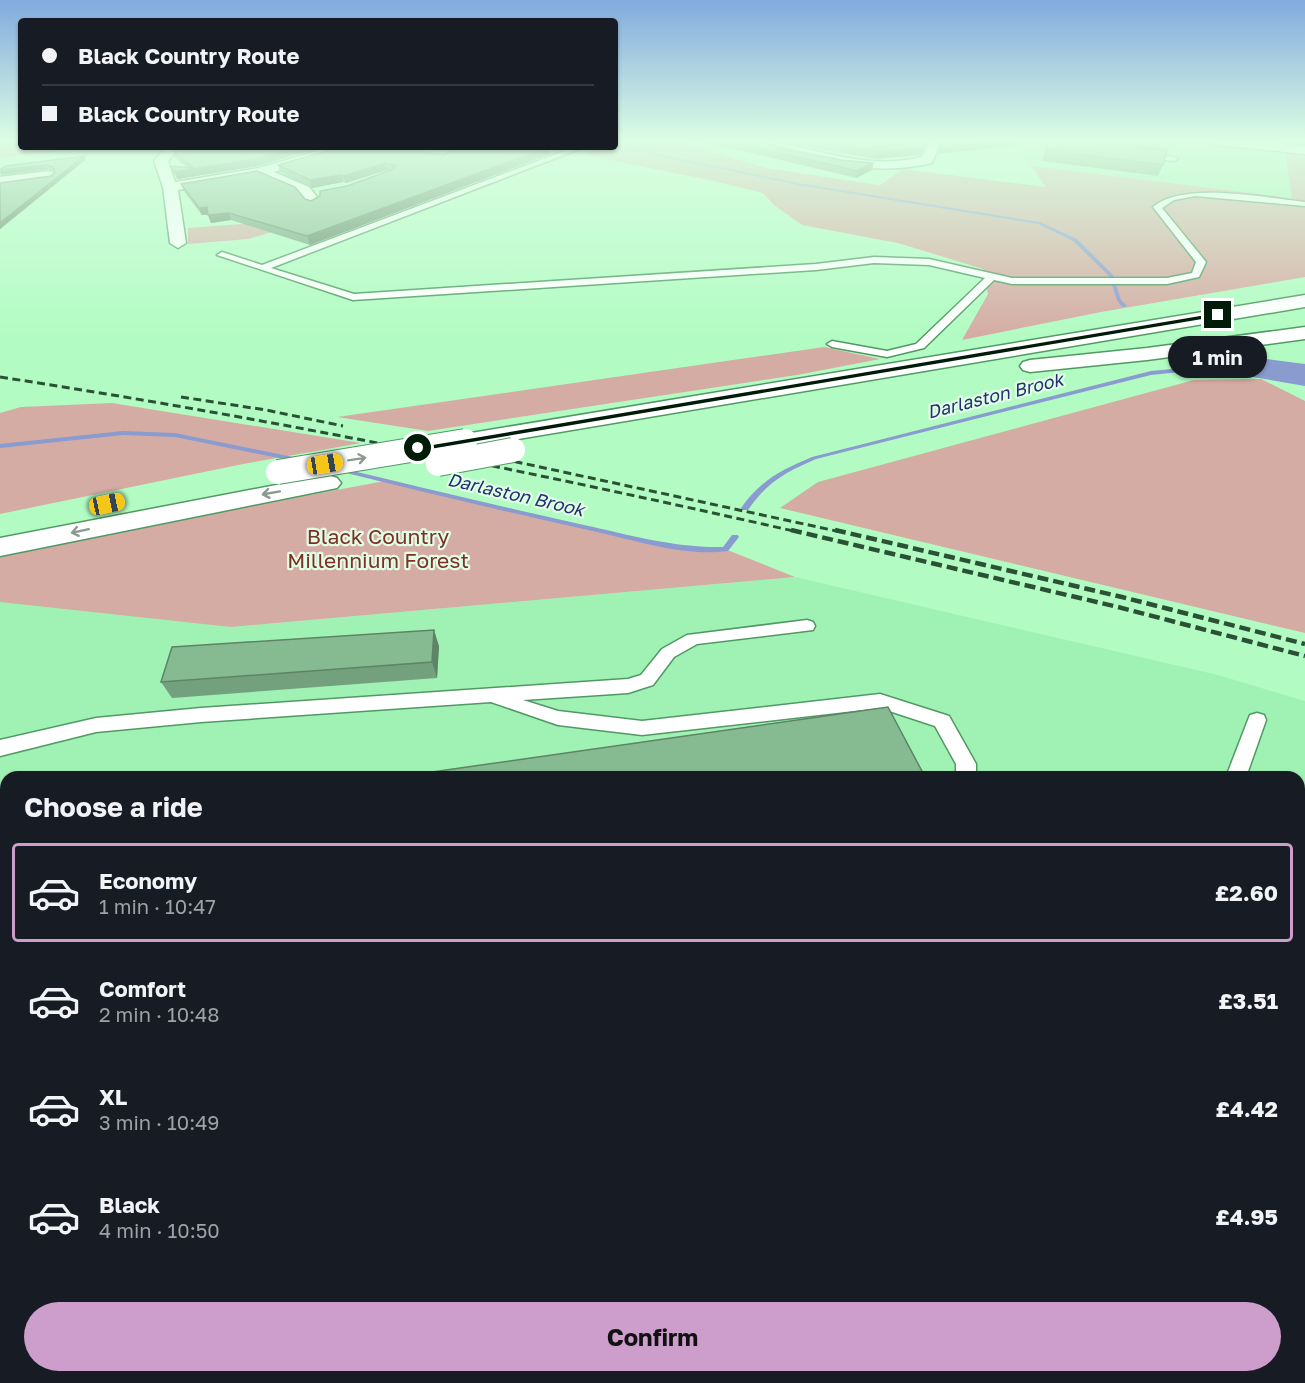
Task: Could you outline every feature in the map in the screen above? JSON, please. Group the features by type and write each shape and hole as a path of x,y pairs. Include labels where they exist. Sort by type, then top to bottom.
{"main road":[{"path":"173,206 178,243"},
{"path":"865,373 1124,315 1305,286"},
{"path":"0,525 192,486 1305,301"},
{"path":"0,547 221,502 513,450 1305,316"},
{"path":"955,374 1148,354 1305,333"}],"lane":[{"path":"262,268 428,206"},
{"path":"222,255 353,297 816,267 874,260 929,262 1012,280 1139,281 1167,280 1196,275 1201,262 1156,207 1159,206"},
{"path":"832,344 887,354 920,346 991,277"},
{"path":"0,748 96,725 201,715 628,686 647,680 668,653 693,639 807,626"},
{"path":"488,696 558,718 642,728 880,702 942,721 966,764 966,771"},
{"path":"1238,771 1257,720"}],"shaded area":[{"path":"795,577 1218,675 1305,701 1305,771 0,771 0,591 231,627"}],"green space":[{"path":"775,206 1305,206 1305,277 1101,312 962,340 988,294 983,269 898,243 802,225"},
{"path":"286,217 309,222 248,239 188,244 188,228 241,224"},
{"path":"824,347 880,359 797,375 428,431 337,417"},
{"path":"1261,379 1305,401 1305,633 780,508 818,482 1194,380"},
{"path":"112,403 361,443 243,464 0,514 0,413 21,407"},
{"name":"Black Country Millennium Forest","path":"385,481 519,513 670,545 707,550 725,549 795,577 231,627 0,602 0,557 174,520"}],"building":[{"path":"0,206 22,206 0,223"},
{"path":"197,206 390,206 307,236 229,213 208,215 207,207 199,208"},
{"path":"434,630 432,662 161,682 172,647"},
{"path":"888,707 922,771 439,771"}],"waterway":[{"path":"931,206 1039,223 1075,240 1111,276 1119,300 1124,306"},
{"path":"1208,354 1228,362"},
{"name":"Darlaston Brook","path":"745,508 752,498 775,477 814,458 1151,373 1236,365"},
{"path":"1236,365 1305,375"},
{"name":"Darlaston Brook","path":"0,446 123,433 175,435 303,461"},
{"name":"Darlaston Brook","path":"340,470 530,515 676,546 725,549 735,537"}],"railway":[{"path":"0,377 200,410 400,447 798,532"},
{"path":"181,397 266,410 343,426"},
{"path":"429,443 841,532"},
{"path":"791,530 1118,607 1305,656"},
{"path":"835,530 1122,597 1305,644"}],"route":[{"path":"418,448 1218,315"}]}
